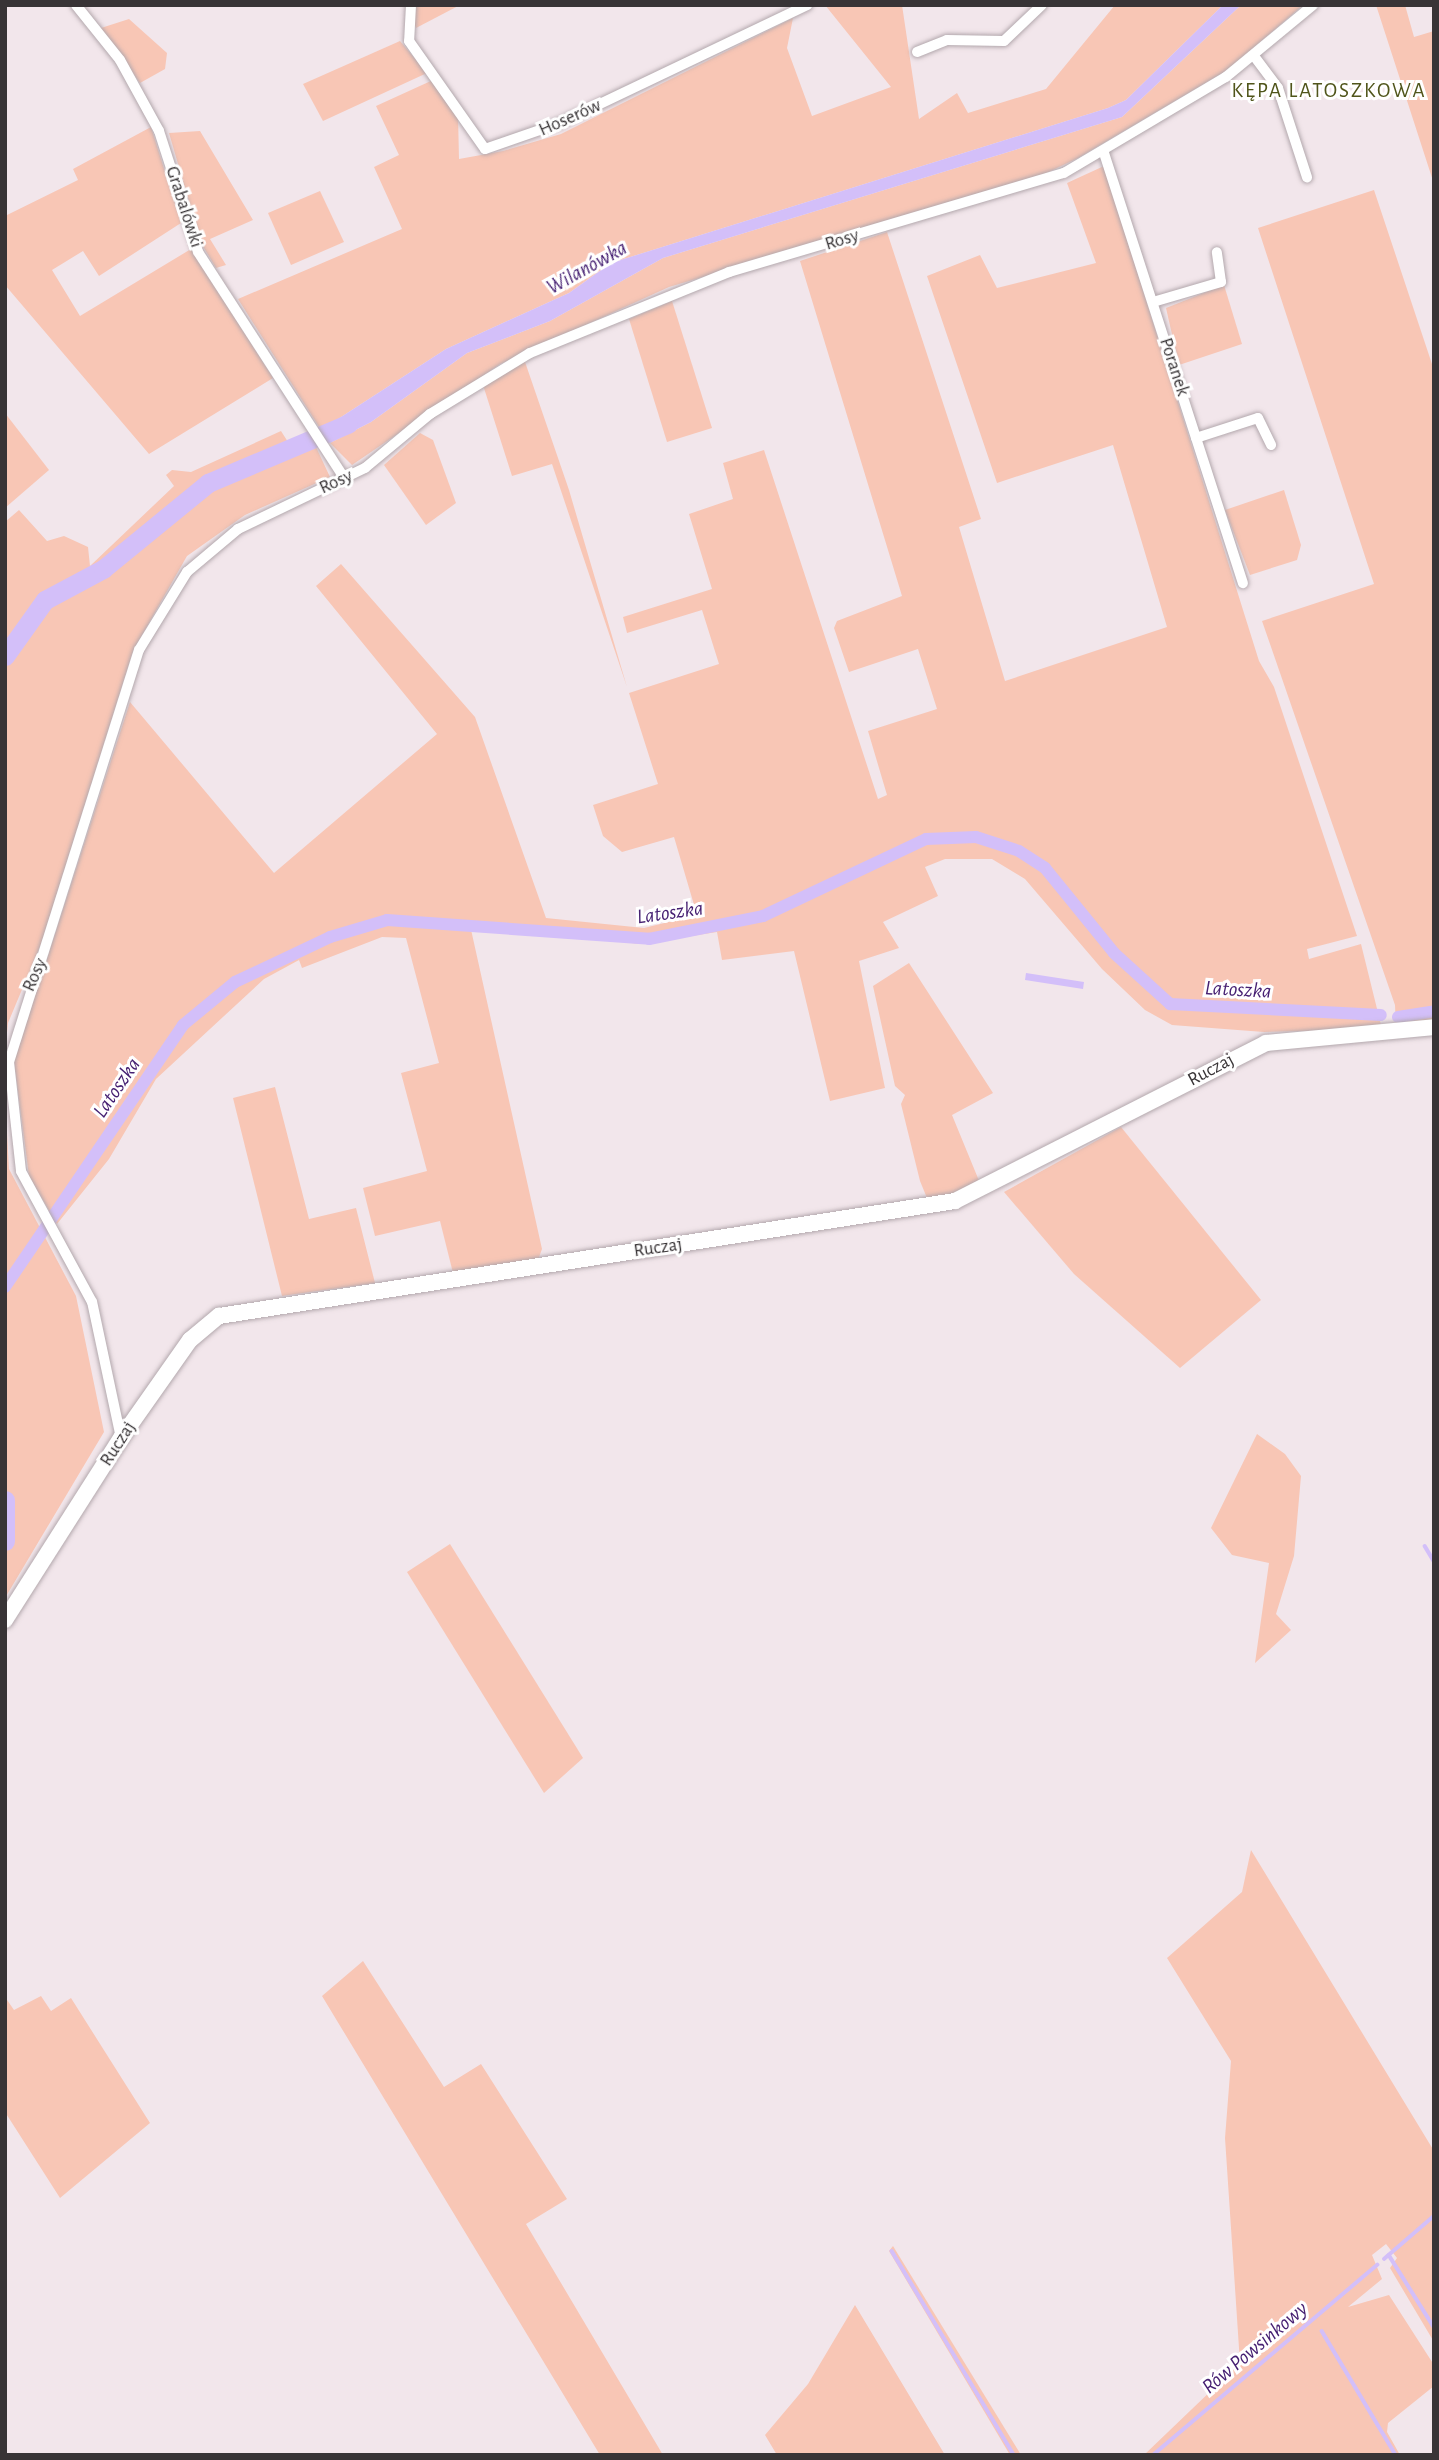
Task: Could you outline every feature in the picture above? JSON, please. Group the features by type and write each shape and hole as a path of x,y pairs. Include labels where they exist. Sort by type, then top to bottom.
{"street":[{"name":"Grabalówki","path":"76,5 120,60 159,131 198,252 344,478"},
{"name":"Hoserów","path":"411,5 409,41 453,98 475,145 485,149 560,123 807,5"},
{"path":"917,52 947,40 1004,41 1042,5"},
{"name":"Rosy","path":"121,1438 92,1302 62,1240 36,1207 16,1151 12,1039 48,946 139,650 187,572 210,547 344,478 489,374 530,353 729,272 1041,182 1104,153 1254,55 1313,5"},
{"path":"1254,55 1278,88 1307,177"},
{"name":"Poranek","path":"1104,153 1243,583"},
{"path":"1153,302 1221,282 1217,252"},
{"path":"1196,438 1258,418 1271,445"},
{"name":"Ruczaj","path":"5,1620 121,1438 190,1340 219,1316 955,1201 1266,1043 1434,1027"}],"shaded area":[{"path":"417,5 460,5 416,28 412,19"},
{"path":"825,5 902,5 919,119 957,93 968,113 1046,89 1115,5 1223,5 1126,100 1108,108 611,263 569,293 446,349 321,430 238,299 402,229 374,167 399,155 376,106 433,80 458,115 459,159 503,151 561,134 793,18 787,48 812,116 891,87"},
{"path":"1223,5 1241,5 1122,117 663,258 550,321 467,353 371,422 330,443 321,430 446,349 569,293 611,263 1108,108 1126,100"},
{"path":"1241,5 1303,5 1229,69 1078,158 1036,178 669,287 500,364 352,465 330,443 371,422 467,353 550,321 663,258 1122,117"},
{"path":"1376,5 1405,5 1414,37 1434,31 1434,184"},
{"path":"129,19 167,53 165,69 140,83 101,28"},
{"path":"400,41 427,73 323,121 303,84"},
{"path":"151,127 181,223 99,276 83,251 52,270 80,316 191,249 273,378 149,454 5,285 5,216 78,180 73,169"},
{"path":"200,131 253,220 210,239 226,265 216,268 201,243 169,133"},
{"path":"1104,166 1259,661 1274,687 1357,936 1307,949 1309,959 1361,944 1382,1029 1264,1032 1172,1025 1145,1010 1102,969 1025,879 992,859 945,859 925,867 938,896 883,922 899,948 859,961 885,1088 830,1101 794,951 722,960 717,932 640,944 470,925 542,1249 538,1260 453,1273 440,1221 375,1236 363,1188 427,1171 401,1073 439,1063 406,938 382,937 302,968 299,960 264,979 156,1079 109,1159 57,1224 29,1176 14,1061 130,702 274,873 437,734 316,586 341,564 475,717 546,918 644,928 697,915 674,837 622,852 603,836 593,805 658,784 629,693 719,664 702,610 627,633 623,617 712,589 689,514 733,499 723,463 764,450 878,799 887,795 868,731 937,709 918,649 849,672 834,628 837,621 902,596 800,261 887,232 981,519 959,527 1005,681 1167,627 1113,445 997,483 927,276 980,255 997,288 1096,263 1067,183"},
{"path":"1374,190 1434,370 1434,1020 1396,1028 1395,1005 1262,621 1374,584 1258,228"},
{"path":"320,191 344,242 291,265 268,213"},
{"path":"1224,285 1242,344 1179,365 1166,308"},
{"path":"672,301 712,428 667,442 629,319"},
{"path":"524,359 569,490 627,687 552,464 512,476 483,385"},
{"path":"5,413 49,470 5,508"},
{"path":"281,431 288,442 309,432 330,477 245,515 187,556 133,651 41,944 8,1023 5,1052 5,522 19,510 47,541 64,536 88,547 90,566 174,486 166,475 172,470 191,472"},
{"path":"420,433 433,440 456,503 426,525 384,465"},
{"path":"1284,490 1301,545 1297,560 1250,575 1225,510"},
{"path":"909,963 993,1093 952,1115 982,1188 927,1198 920,1181 901,1104 905,1095 895,1086 873,986"},
{"path":"1026,973 1084,982 1083,989 1025,980"},
{"path":"275,1087 309,1219 356,1208 375,1283 282,1296 233,1098"},
{"path":"5,1096 9,1169 76,1296 104,1432 5,1598"},
{"path":"1121,1127 1261,1300 1180,1368 1074,1274 1004,1192"},
{"path":"1257,1434 1285,1454 1301,1476 1294,1556 1276,1614 1291,1630 1255,1663 1269,1563 1232,1555 1211,1528"},
{"path":"450,1544 583,1758 544,1793 407,1572"},
{"path":"1251,1850 1434,2151 1434,2342 1390,2268 1397,2258 1386,2244 1372,2255 1382,2279 1348,2307 1389,2295 1434,2365 1434,2386 1388,2423 1387,2432 1400,2455 1144,2455 1240,2363 1225,2138 1231,2061 1167,1958 1242,1892"},
{"path":"363,1961 444,2087 481,2064 567,2199 526,2224 663,2455 600,2455 322,1996"},
{"path":"41,1996 51,2011 71,1998 150,2123 60,2198 5,2112 5,1997 14,2010"},
{"path":"893,2246 1021,2455 1010,2455 889,2251"},
{"path":"855,2305 945,2455 777,2455 765,2435 808,2384"}],"waterway":[{"name":"Wilanówka","path":"5,656 45,600 103,569 208,483 348,424"},
{"name":"Latoszka","path":"5,1287 183,1025 235,982 330,937 387,920 649,939 763,916 926,839 976,837 1019,851 1045,868 1114,953 1170,1004 1381,1015"},
{"name":"Latoszka","path":"1398,1017 1434,1011"},
{"name":"Wilanówka","path":"5,1500 5,1541"},
{"path":"1425,1546 1434,1561"},
{"name":"Rów Powsinkowy","path":"1384,2259 1434,2216"},
{"path":"892,2251 1014,2455"},
{"path":"1389,2255 1434,2327"},
{"name":"Rów Powsinkowy","path":"1153,2455 1377,2265"},
{"path":"1322,2331 1396,2455"}],"district":[{"name":"KĘPA LATOSZKOWA","path":"1329,91"}]}
